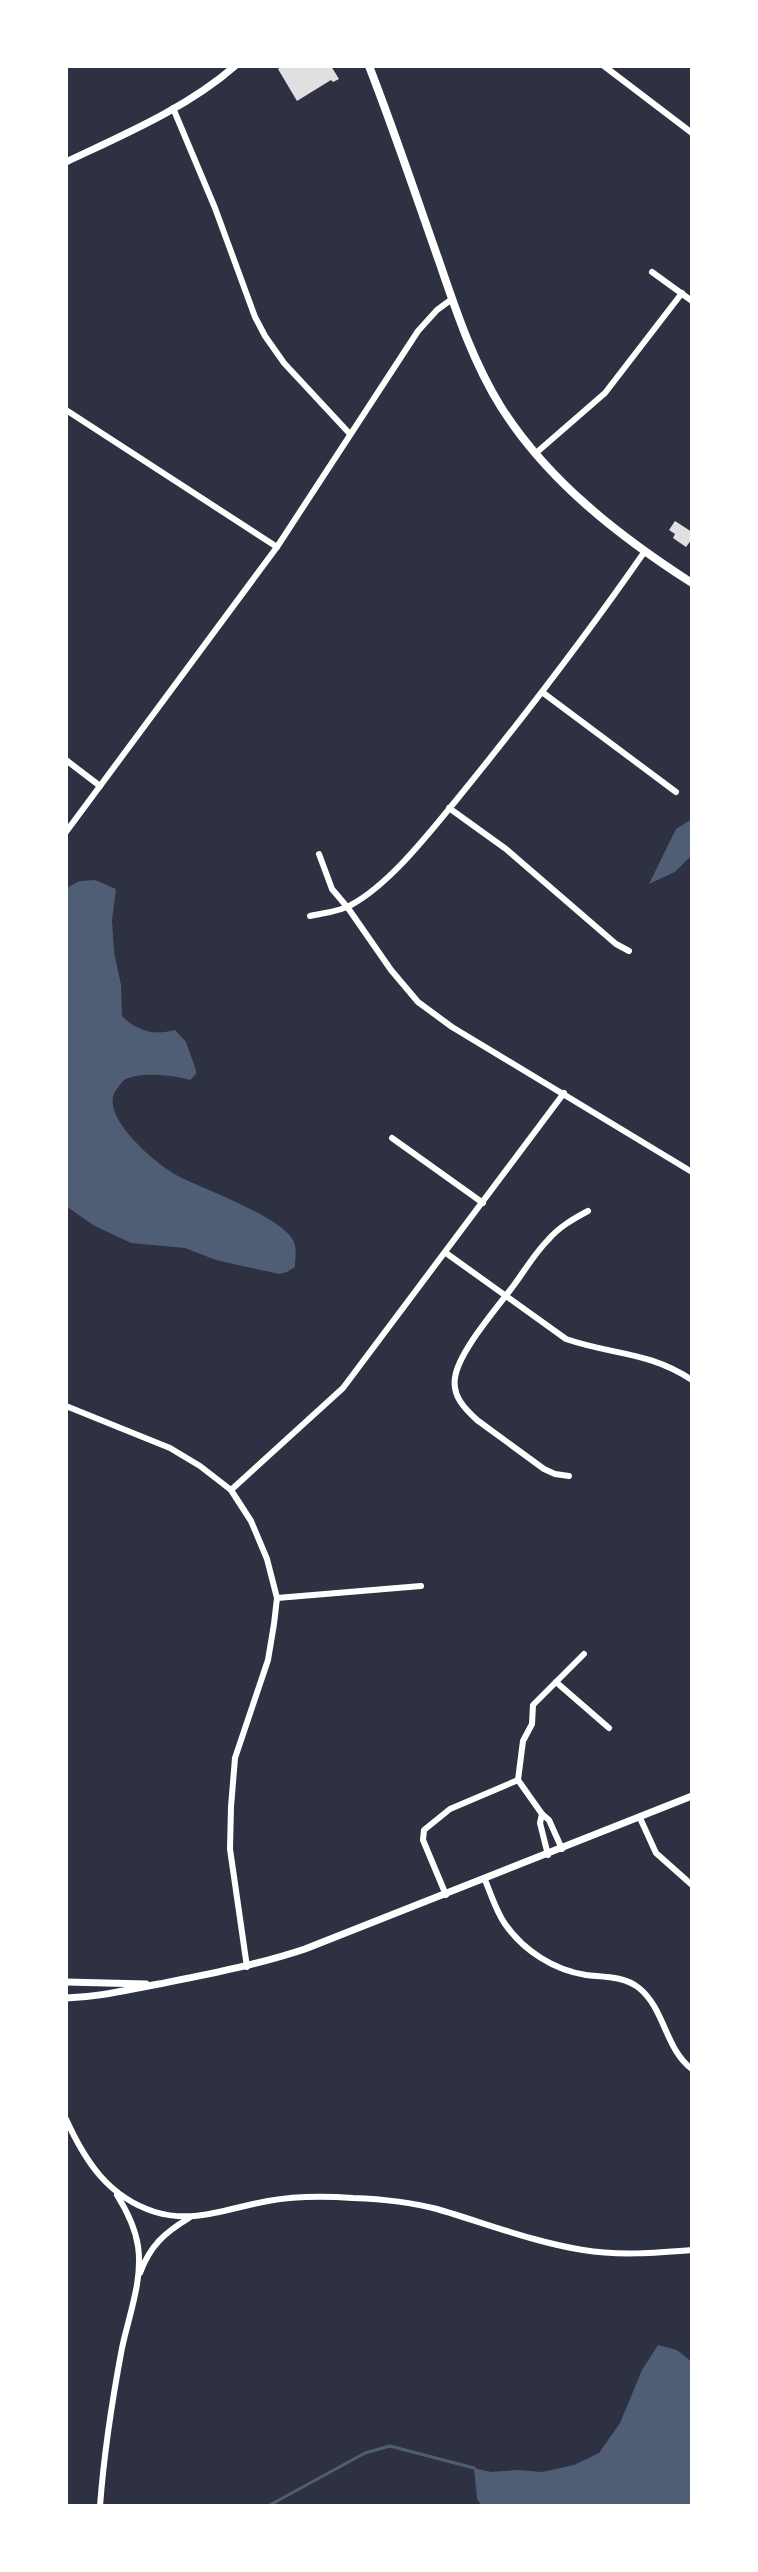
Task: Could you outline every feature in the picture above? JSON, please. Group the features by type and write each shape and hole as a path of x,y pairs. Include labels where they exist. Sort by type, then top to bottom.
{"main road":[{"path":"369,66 452,299 474,356 493,393 536,453 581,500 645,551 692,583"}],"street":[{"path":"66,162 203,91 235,66"},
{"path":"604,66 691,130"},
{"path":"173,108 265,336 284,363 350,434"},
{"path":"652,272 692,301"},
{"path":"536,453 605,393 682,293"},
{"path":"66,832 277,547 418,331 452,299"},
{"path":"66,410 277,547"},
{"path":"310,916 348,908 402,862 542,692 645,551"},
{"path":"542,692 676,792"},
{"path":"66,760 100,786"},
{"path":"449,808 506,849 616,944 629,951"},
{"path":"319,854 332,889 418,1002 452,1027 692,1172"},
{"path":"231,1490 343,1388 564,1093"},
{"path":"392,1138 483,1203"},
{"path":"569,1476 544,1469 477,1420 457,1396 455,1379 461,1361 547,1240 588,1211"},
{"path":"446,1253 566,1339 648,1358 692,1380"},
{"path":"66,1406 170,1448 200,1466 231,1490 251,1521 267,1559 277,1598 268,1660 235,1758 232,1794 230,1849 247,1967"},
{"path":"277,1598 421,1586"},
{"path":"562,1849 549,1820 518,1780 523,1741 532,1724 533,1705 584,1654"},
{"path":"556,1682 609,1728"},
{"path":"446,1895 423,1840 424,1830 450,1809 518,1780"},
{"path":"66,1998 110,1995 247,1967 339,1938 692,1796"},
{"path":"542,1814 540,1823 548,1855"},
{"path":"640,1818 656,1853 692,1885"},
{"path":"485,1880 505,1924 537,1955 555,1967 573,1973 618,1978 638,1987 653,2004 678,2055 692,2069"},
{"path":"66,1982 156,1984"},
{"path":"66,2119 84,2156 117,2195 135,2230 138,2278"},
{"path":"117,2195 155,2212 189,2218 271,2200 352,2198 433,2208 540,2241 585,2250 661,2253 692,2250"},
{"path":"100,2506 104,2453 116,2379 138,2278 146,2257 158,2240 189,2218"}],"water":[{"path":"692,819 692,855 675,872 649,884 676,829"},
{"path":"95,880 116,889 112,920 122,1016 146,1031 175,1030 186,1042 196,1070 190,1080 147,1075 124,1080 116,1090 113,1101 115,1113 132,1139 169,1170 241,1204 287,1233 296,1251 295,1267 287,1272 279,1274 216,1260 185,1248 131,1243 93,1225 66,1206 66,888 80,881"},
{"path":"658,2345 677,2350 692,2362 692,2506 482,2506 477,2499 474,2468 491,2472 542,2472 574,2465 599,2453 620,2423 642,2370"}],"building":[{"path":"283,66 331,66 339,79 331,80 297,101 278,69"},
{"path":"675,521 692,532 692,539 686,547 673,538 675,534 669,530"}],"waterway":[{"path":"268,2506 365,2453 390,2446 474,2468"}]}
